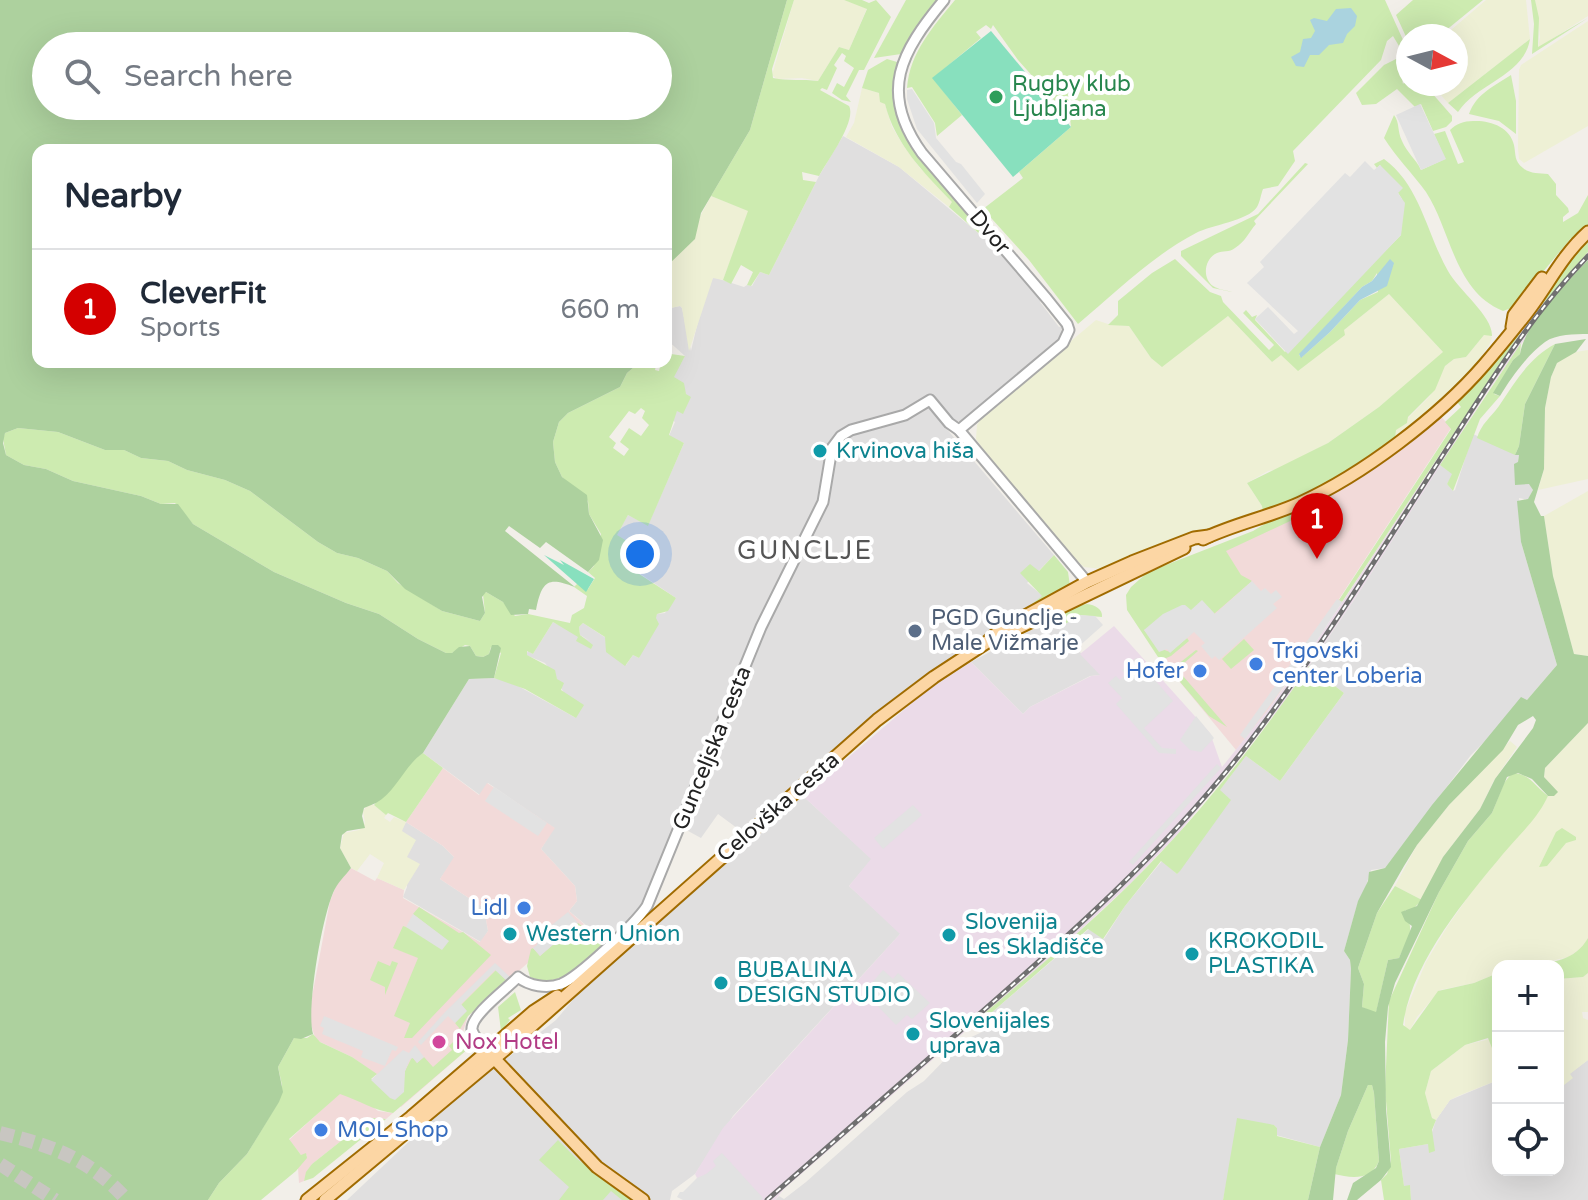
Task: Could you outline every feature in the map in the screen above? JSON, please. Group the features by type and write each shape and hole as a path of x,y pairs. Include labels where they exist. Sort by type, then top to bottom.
{"main road":[{"name":"Celovška cesta","path":"307,1200 578,983 877,720 1000,630 1162,548 1209,536 1301,503 1350,476 1420,424 1483,366 1521,320 1559,263 1588,232"},
{"name":"Celovška cesta","path":"325,1200 490,1055"},
{"path":"490,1055 597,1167 643,1200"}],"street":[{"name":"Dvor","path":"944,0 921,29 904,59 898,81 901,114 922,153 1047,299 1069,330 1063,343 959,430"},
{"name":"Gunceljska cesta","path":"490,1055 473,1032 473,1022 482,1011 521,980 551,986 567,981 630,926 647,906 761,627 823,502 832,448 841,436 851,430 905,415 930,400 959,430"},
{"path":"959,430 1090,586"}],"shaded area":[{"path":"912,89 934,123 936,138 985,194 977,203 917,129 907,99 907,90"},
{"path":"1420,104 1446,159 1421,170 1396,115"},
{"path":"843,136 899,167 983,237 986,234 1042,299 1040,302 1059,327 1062,326 1061,336 974,411 961,421 952,421 945,427 1054,555 1027,583 1043,596 863,726 741,831 718,814 701,838 677,825 643,904 632,918 604,940 569,911 577,901 575,886 541,849 554,828 488,783 480,795 423,753 469,679 509,681 576,718 557,679 545,663 526,655 528,651 533,654 553,622 590,641 580,635 579,627 583,623 606,638 626,665 633,655 639,658 657,614 665,613 676,598 633,569 616,535 628,515 648,525 684,443 669,436 675,422 672,420 686,394 673,377 685,356 672,344 672,308 682,308 691,351 713,277 744,287 752,286 760,272 769,275"},
{"path":"1365,161 1374,170 1380,165 1403,188 1398,193 1405,203 1401,235 1288,354 1255,319 1268,307 1294,334 1298,331 1247,283 1264,267 1260,262 1345,173 1350,177"},
{"path":"1588,252 1588,260 1550,303 1486,394 1356,597 1284,702 1178,834 1062,947 775,1200 683,1200 723,1128 900,934 849,886 871,859 803,796 925,692 971,662 1023,714 1030,707 1091,676 1100,675 1080,654 1114,626 1210,733 1222,767 1312,648 1529,320"},
{"path":"1440,415 1451,428 1339,599 1342,602 1268,710 1236,750 1165,664 1128,610 1275,518 1339,489"},
{"path":"1473,434 1519,455 1518,462 1533,490 1528,500 1519,498 1521,542 1557,665 1527,700 1471,755 1385,868 1371,870 1344,951 1351,969 1348,1040 1341,1095 1320,1147 1276,1135 1274,1125 1226,1185 1223,1200 775,1200 779,1196 784,1199 806,1182 907,1092 924,1081 963,1041 982,1032 983,1020 1089,929 1104,939 1125,906 1162,861 1177,874 1230,800 1219,791 1246,756 1280,781 1344,693 1309,666 1440,465 1453,474 1447,484 1455,490"},
{"path":"1252,581 1261,591 1265,588 1271,594 1276,590 1282,597 1273,604 1277,608 1219,660 1215,656 1212,659 1201,646 1205,643 1194,632 1170,653 1167,649 1159,652 1144,630 1163,614 1182,605 1191,610 1202,600 1215,614"},
{"path":"1337,599 1342,602 1312,648 1245,739 1240,735"},
{"path":"1078,615 1095,616 1103,625 1077,648 1059,629"},
{"path":"1039,626 1044,633 1056,626 1101,675 1090,676 1030,707 1023,714 971,662"},
{"path":"1136,658 1173,701 1144,728 1162,748 1176,749 1176,754 1159,753 1116,704 1122,698 1108,683 1116,676 1120,680 1126,675 1122,670"},
{"path":"1196,716 1214,738 1201,752 1190,750 1180,740"},
{"path":"1217,764 1221,768 1133,865 1129,862"},
{"path":"443,768 479,795 487,783 555,828 541,849 575,886 577,901 569,911 584,924 543,958 530,961 468,1016 463,1032 470,1043 469,1048 401,1107 376,1074 352,1057 316,1040 311,1025 311,1002 330,901 337,884 351,868 375,881 377,878 404,890 403,898 480,942 488,931 484,908 440,879 454,857 443,846 406,822"},
{"path":"494,787 547,823 538,836 485,801"},
{"path":"803,796 872,859 849,886 901,933 733,1116 695,1174 672,1191 670,1200 347,1200 452,1101 556,1020 588,982"},
{"path":"913,805 922,815 883,849 874,838"},
{"path":"406,822 443,846 455,858 440,879 484,908 488,931 481,942 403,897 407,887 407,857 401,831"},
{"path":"568,912 578,923 540,956 533,948 537,945 538,936"},
{"path":"413,914 449,941 442,950 406,927"},
{"path":"495,963 510,977 507,981 495,970 461,1004 467,1011 455,1023 448,1016 421,1045 418,1042 445,1012"},
{"path":"883,970 893,979 898,973 930,1003 912,1019 907,1015 896,1025 864,992"},
{"path":"324,1016 398,1047 396,1051 392,1050 385,1066 361,1057 363,1051 322,1034 324,1028 320,1026"},
{"path":"415,1045 424,1057 417,1063 410,1059 405,1071 404,1092 395,1100 390,1098 371,1080 403,1050 409,1053"},
{"path":"1588,1060 1588,1200 1411,1200 1410,1186 1404,1186 1399,1149 1428,1144 1436,1120 1450,1100 1492,1082 1492,1176 1564,1176 1564,1084 1572,1078 1569,1074"},
{"path":"340,1093 371,1105 378,1111 393,1113 386,1119 373,1118 365,1122 312,1164 304,1181 299,1183 298,1168 307,1155 302,1156 289,1140"},
{"path":"722,1153 763,1198 761,1200 683,1200 677,1197 697,1178 716,1166 713,1161"}],"green space":[{"path":"0,0 787,0 750,130 701,213 695,239 672,261 672,144 32,144 32,368 633,368 620,387 568,413 559,422 553,442 555,462 562,477 587,495 589,514 603,540 599,560 588,572 546,542 540,548 509,526 505,531 575,587 559,582 548,583 541,592 536,610 511,615 503,602 486,592 482,597 485,613 480,621 442,611 405,589 387,571 358,558 337,553 250,491 225,480 187,470 168,461 141,458 124,450 105,450 58,432 18,428 5,433 3,443 6,455 24,465 161,504 178,504 193,524 274,572 379,614 446,653 470,646 476,656 483,657 489,654 492,645 501,648 494,678 469,679 423,753 383,798 364,808 365,828 342,835 340,848 351,868 335,889 324,922 313,985 313,1034 301,1039 294,1038 278,1067 283,1092 279,1102 247,1154 219,1183 208,1200 0,1200"},
{"path":"787,0 794,0 772,69 773,78 818,81 839,47 849,50 867,9 844,0 869,3 876,0 891,17 864,70 859,70 846,96 851,102 832,93 837,83 844,87 854,68 844,61 846,56 842,53 834,65 837,68 827,90 820,90 849,106 849,121 819,176 802,172 803,180 816,182 769,275 760,272 751,286 747,285 753,272 741,265 731,284 723,280 748,211 711,196 750,130"},
{"path":"794,0 844,0 867,8 849,50 839,47 818,81 777,79 772,75"},
{"path":"906,0 940,0 901,54 874,58"},
{"path":"955,0 1385,0 1396,24 1396,41 1393,36 1387,41 1381,60 1293,151 1295,161 1278,186 1263,189 1252,212 1180,242 1078,324 1029,260 983,209 1023,178 1019,172 1071,127 1070,118 1018,60 993,25 991,29 986,25 976,32 981,38 933,78 962,115 937,136 935,123 912,87 907,88 913,63 931,30"},
{"path":"1413,0 1483,0 1454,24 1400,24 1396,15"},
{"path":"1486,0 1526,0 1530,39 1468,87 1468,24 1458,24"},
{"path":"1531,0 1535,0 1539,18 1538,47 1588,18 1532,54 1534,24"},
{"path":"1535,0 1588,0 1588,16 1538,48 1540,37"},
{"path":"1588,21 1588,126 1524,163 1519,159 1518,148 1521,65"},
{"name":"Rugby klub Ljubljana","path":"991,31 1071,127 1013,177 932,78"},
{"path":"1530,39 1519,62 1477,93 1458,112 1448,103 1457,96 1468,96 1468,87"},
{"path":"887,59 897,62 895,101 907,138 986,234 983,237 949,207 952,202 903,145 885,104 880,102 879,93 862,88 868,70"},
{"path":"1396,59 1396,90 1376,104 1362,105 1356,93 1384,65"},
{"path":"1511,75 1516,101 1516,134 1499,121 1469,114 1481,96"},
{"path":"862,88 879,93 892,127 903,145 919,167 953,202 951,206 899,167 846,137 854,123"},
{"path":"1404,96 1434,96 1452,116 1452,121 1446,127 1433,131 1421,104 1415,107"},
{"path":"1442,96 1457,96 1448,103"},
{"path":"1394,115 1400,137 1421,170 1445,159 1434,134 1445,131 1458,164 1464,162 1450,130 1463,122 1486,122 1504,129 1512,139 1517,160 1523,168 1548,174 1556,184 1556,195 1569,212 1563,217 1563,222 1578,213 1588,195 1588,226 1574,240 1571,238 1514,307 1503,311 1487,302 1464,275 1426,192 1384,138"},
{"path":"1384,159 1406,182 1448,271 1487,320 1492,336 1484,335 1466,357 1454,359 1445,366 1435,390 1408,417 1407,423 1396,430 1395,438 1317,491 1263,513 1262,506 1247,483 1328,443 1379,407 1443,352 1389,294 1344,330 1345,335 1298,371 1281,355 1272,362 1228,316 1162,367 1151,358 1129,326 1108,325 1118,315 1118,301 1175,259 1210,292 1221,296 1223,302 1269,350 1274,345 1243,313 1246,310 1252,317 1257,315 1255,320 1285,352 1401,235 1402,199 1380,165 1377,168 1374,164","holes":["1377,273 1378,292 1360,300 1330,332 1302,357 1299,355"]},
{"path":"1305,163 1308,164 1254,221 1256,224 1242,243 1217,253 1209,260 1206,274 1209,283 1232,292 1213,288 1181,256 1181,251 1258,214"},
{"path":"711,196 749,211 723,280 713,278 689,351 682,308 672,308 672,260 684,247"},
{"path":"1588,237 1588,252 1529,320 1342,602 1339,600 1451,429 1445,422 1461,407 1457,402 1492,362"},
{"path":"1588,260 1588,334 1549,339 1526,360 1500,396 1493,393 1520,354 1523,342 1538,317"},
{"path":"1389,294 1444,353 1379,407 1328,443 1247,483 1262,506 1263,513 1236,523 1171,539 1102,569 1084,567 998,470 976,439 977,425 984,414 1096,320 1129,326 1151,358 1162,366 1228,316 1272,362 1280,354 1290,362 1344,330"},
{"path":"1490,334 1489,345 1474,367 1395,438 1395,430 1407,423 1408,418 1430,396 1445,366 1454,359 1466,357 1484,335"},
{"path":"1586,339 1576,352 1557,363 1551,377 1545,408 1544,469 1534,502 1541,516 1544,516 1553,576 1574,654 1588,656 1588,723 1545,768 1544,777 1558,792 1554,796 1548,796 1532,779 1518,773 1507,777 1492,813 1468,841 1439,892 1395,983 1388,1007 1385,1042 1391,1167 1357,1200 1347,1200 1353,1183 1376,1168 1379,1161 1374,1093 1372,1085 1368,1085 1336,1168 1333,1200 1308,1200 1320,1147 1341,1095 1348,1040 1351,969 1344,951 1369,872 1385,868 1432,805 1521,697 1527,700 1557,665 1521,542 1517,501 1528,499 1533,490 1529,484 1515,485 1514,464 1518,462 1519,455 1515,455 1525,404 1555,344","holes":["1533,716 1536,720 1495,779 1480,809 1443,857 1417,906 1401,912 1405,921 1412,926 1399,958 1388,960 1376,1012 1362,1007 1364,984 1358,968 1377,913 1404,866 1449,805 1503,750 1518,725"]},
{"path":"1521,343 1520,354 1513,360 1494,394 1500,396 1480,419 1453,491 1447,484 1452,474 1440,465"},
{"path":"1555,344 1525,404 1515,455 1477,438 1523,371 1537,356"},
{"path":"1588,350 1588,479 1538,490 1544,469 1545,408 1551,377 1557,363 1563,358 1570,353"},
{"path":"672,354 685,356 674,377 684,383 686,394 691,397 683,414 677,411 669,435 684,443 648,526 628,515 617,535 643,551 633,570 676,598 668,611 657,614 659,624 639,658 633,655 625,666 606,652 605,637 583,623 579,627 580,635 593,645 591,649 553,622 533,654 527,651 527,655 555,670 557,679 564,683 561,690 584,705 576,718 525,689 494,678 501,653 491,647 489,654 483,657 476,656 470,646 465,645 446,653 379,614 274,572 193,524 175,503 161,504 24,465 6,455 3,439 5,433 18,428 58,432 105,450 124,450 141,458 168,461 250,491 318,542 337,553 358,558 387,571 398,583 442,611 480,621 485,613 483,594 486,592 503,602 515,616 528,614 570,623 572,615 584,608 587,596 574,587 578,583 588,589 595,578 588,572 594,566 601,534 589,514 588,501 562,477 555,462 553,442 559,422 568,413 620,387 633,368 656,368 659,371 660,368 672,368","holes":["641,408 645,411 642,418 649,425 641,436 629,428 620,442 629,449 624,456 613,448 616,443 609,437 629,411 635,414"]},
{"path":"1588,491 1588,656 1574,654 1553,576 1544,516"},
{"path":"1313,503 1303,515 1226,551 1241,575 1252,581 1214,614 1191,611 1144,630 1162,649 1170,652 1187,638 1189,641 1171,656 1164,659 1158,657 1127,610 1126,595 1131,587 1148,572 1253,531 1275,518"},
{"path":"544,555 564,565 560,560 594,579 586,592"},
{"path":"1054,555 1068,572 1070,586 1011,620 1042,596 1020,573 1030,564 1039,571"},
{"path":"1087,604 1098,608 1102,617 1078,615 1059,629 1056,626 1044,633 1039,626 1074,607"},
{"path":"1244,639 1254,650 1231,669 1222,659"},
{"path":"1196,650 1177,669 1227,727 1209,716 1175,676 1177,665"},
{"path":"1309,666 1344,693 1280,781 1246,756 1220,790 1231,800 1180,871 1177,874 1161,861 1103,939 1088,929 983,1020 980,1017 1094,918 1179,832 1247,751"},
{"path":"1588,723 1588,938 1584,946 1569,957 1555,960 1492,960 1492,976 1440,990 1410,1030 1405,1028 1405,1012 1426,962 1447,927 1548,796 1557,792 1544,777 1545,768"},
{"path":"1510,741 1517,747 1493,782 1480,809 1443,857 1422,900 1395,886 1417,845 1449,805"},
{"path":"423,753 443,768 406,822 388,813 386,815 374,805 412,760"},
{"path":"1512,773 1518,774 1528,778 1548,796 1537,814 1472,892 1428,956 1408,1001 1403,1025 1410,1030 1438,991 1492,976 1492,1048 1488,1038 1465,1045 1431,1071 1425,1093 1432,1118 1436,1120 1432,1130 1435,1151 1429,1153 1428,1144 1399,1149 1404,1186 1410,1185 1411,1200 1384,1200 1381,1180 1387,1174 1391,1161 1385,1089 1389,1001 1439,892 1468,841 1492,813 1504,783"},
{"path":"368,805 374,805 390,822 394,817 406,822 402,831 416,840 407,857 420,864 404,890 377,878 384,863 370,854 357,871 351,868 340,848 344,833 359,830 365,823 363,811"},
{"path":"1562,828 1576,840 1566,843 1547,866 1539,867 1556,832"},
{"path":"1395,886 1422,900 1412,910 1405,910 1410,934 1399,958 1388,960 1374,1013 1362,1007 1364,984 1358,968 1377,913"},
{"path":"419,907 459,933 463,932 491,955 412,1038 404,1038 410,1023 394,1016 418,958 393,948 403,926 448,941 413,914"},
{"path":"578,923 604,943 562,977 541,980 530,977 527,966 531,949 540,956"},
{"path":"1588,938 1588,973 1583,977 1564,979 1564,960 1557,960 1570,956"},
{"path":"378,961 390,966 392,961 398,963 385,995 385,987 370,980"},
{"path":"496,970 507,981 468,1016 460,1029 455,1023 466,1011 461,1005"},
{"path":"1588,973 1588,1012 1582,1012 1583,1018 1588,1020 1588,1060 1570,1074 1573,1078 1564,1085 1564,979 1583,977"},
{"path":"515,992 521,1010 508,1018 510,1020 501,1031 498,1007"},
{"path":"463,1032 470,1043 469,1048 393,1113 340,1094 289,1139 301,1155 306,1153 307,1158 261,1200 208,1200 219,1183 247,1154 279,1101 282,1085 278,1067 294,1038 307,1038 313,1034 320,1042 352,1057 377,1074 371,1079 403,1086 405,1071 412,1057 417,1063 424,1057 433,1067 452,1050 449,1046"},
{"path":"1490,1039 1492,1082 1450,1100 1436,1120 1432,1118 1425,1093 1431,1071 1465,1045"},
{"path":"1368,1085 1372,1085 1374,1093 1379,1161 1366,1175 1334,1174 1348,1131"},
{"path":"373,1118 386,1119 313,1178 304,1181 312,1164"},
{"path":"1237,1118 1274,1125 1277,1136 1320,1147 1308,1200 1223,1200"},
{"path":"558,1140 576,1158 631,1200 622,1200 611,1191 603,1200 559,1200 569,1187 539,1160"}],"water":[{"path":"1351,8 1357,16 1355,26 1343,43 1329,45 1319,55 1310,55 1304,67 1296,66 1291,57 1300,52 1303,39 1311,38 1315,31 1310,20 1327,21 1336,9"},
{"path":"1390,259 1394,263 1387,286 1360,300 1301,358 1299,354"}],"tunnel":[{"path":"0,1133 70,1156 99,1174 127,1200"},
{"path":"0,1164 55,1200"}],"railway":[{"path":"767,1200 1084,920 1153,853 1218,782 1325,636 1512,349 1548,301 1588,256"}],"place":[{"name":"Rugby klub Ljubljana","path":"996,97"},
{"name":"Krvinova hiša","path":"820,451"},
{"name":"CleverFit","path":"1317,559"},
{"name":"PGD Gunclje - Male Vižmarje","path":"915,631"},
{"name":"Trgovski center Loberia","path":"1256,664"},
{"name":"Hofer","path":"1200,671"},
{"name":"Lidl","path":"524,908"},
{"name":"Western Union","path":"510,934"},
{"name":"Slovenija Les Skladišče","path":"949,935"},
{"name":"KROKODIL PLASTIKA","path":"1192,954"},
{"name":"BUBALINA DESIGN STUDIO","path":"721,983"},
{"name":"Slovenijales uprava","path":"913,1034"},
{"name":"Nox Hotel","path":"439,1042"},
{"name":"MOL Shop","path":"321,1130"}],"district":[{"name":"GUNCLJE","path":"805,550"}]}
